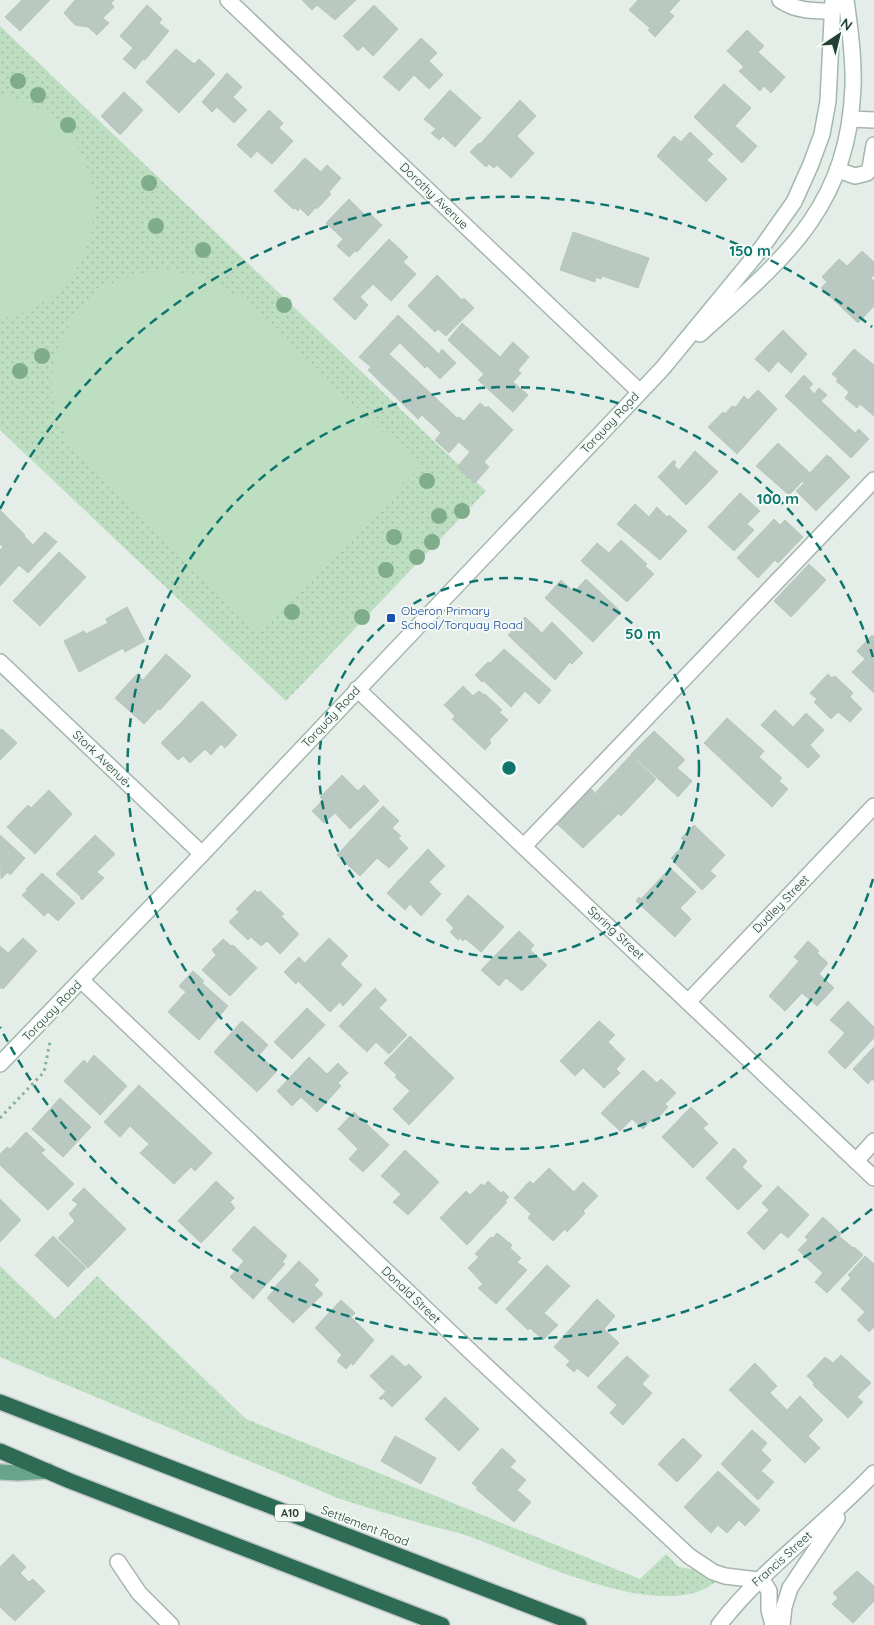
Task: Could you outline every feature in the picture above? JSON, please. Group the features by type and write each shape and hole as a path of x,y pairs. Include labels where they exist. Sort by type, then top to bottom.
{"highway":[{"name":"Settlement Road","path":"0,1402 579,1625"},
{"path":"0,1451 442,1625"}],"main road":[{"path":"0,1472 48,1471"}],"street":[{"name":"Dorothy Avenue","path":"228,0 640,392"},
{"path":"780,0 788,6 802,10 847,6"},
{"name":"Torquay Road","path":"662,369 760,250 786,215 797,196 811,164 826,117 830,77 832,6"},
{"name":"Torquay Road","path":"0,1064 662,369 792,248 818,211 838,170 845,149 851,119 853,75 847,6"},
{"path":"826,117 874,120"},
{"path":"838,170 855,176 867,173 870,168 874,145"},
{"path":"524,846 874,480"},
{"name":"Stork Avenue","path":"0,662 202,854"},
{"name":"Spring Street","path":"358,689 874,1178"},
{"name":"Dudley Street","path":"688,1002 874,806"},
{"name":"Donald Street","path":"81,980 463,1344 689,1556 713,1572 725,1576 758,1580"},
{"path":"856,1161 874,1141"},
{"name":"Francis Street","path":"719,1625 758,1580 850,1498 874,1473"},
{"name":"Francis Street","path":"782,1625 785,1601 790,1588 850,1498"},
{"path":"118,1562 139,1593 171,1625"},
{"path":"758,1580 769,1591 769,1610 773,1625"}],"path":[{"path":"0,1118 44,1072"}],"green space":[{"path":"0,26 486,491 286,701 0,430"},
{"path":"0,95 41,110 70,136 88,169 94,206 88,243 71,277 41,303 0,319"},
{"path":"166,270 207,279 242,300 419,466 261,632 89,467 70,443 57,416 53,395 53,374 57,353 64,334 75,316 89,300 106,287 135,275"},
{"path":"0,1266 55,1319 97,1276 246,1419 640,1579 666,1554 679,1567 695,1570 715,1582 692,1593 663,1596 630,1592 595,1584 466,1535 340,1499 0,1357"}],"building":[{"path":"22,0 50,0 20,31 5,17"},
{"path":"75,0 114,0 111,3 114,7 103,18 109,23 97,35 88,27 75,25 64,13"},
{"path":"302,0 356,0 335,20 317,5 312,10"},
{"path":"638,0 680,0 669,12 674,16 655,37 648,30 650,28 629,10"},
{"path":"147,5 162,19 159,23 169,31 135,69 123,59 133,48 120,36"},
{"path":"374,5 398,29 373,56 363,46 358,51 343,36"},
{"path":"747,30 764,46 758,52 785,77 771,93 764,86 760,91 739,71 744,67 727,51"},
{"path":"421,38 437,53 429,61 443,75 429,89 414,75 399,91 383,77"},
{"path":"176,49 194,64 199,59 215,74 179,113 146,82"},
{"path":"227,73 242,87 233,97 247,110 234,123 217,107 212,112 202,102"},
{"path":"724,84 751,108 735,126 757,146 742,163 694,117"},
{"path":"450,90 481,118 455,147 443,136 439,140 431,133 436,129 424,119"},
{"path":"124,92 143,110 120,135 101,116"},
{"path":"520,100 536,116 517,136 534,153 511,178 497,165 494,168 489,164 486,167 470,152 480,144"},
{"path":"269,110 283,123 279,128 293,141 272,164 257,151 251,158 237,145"},
{"path":"690,132 713,154 707,160 727,179 706,202 657,156 674,136 681,142"},
{"path":"305,158 321,172 327,165 341,178 329,192 331,194 308,216 300,208 298,211 295,208 293,209 274,191"},
{"path":"349,199 365,215 368,212 382,225 357,252 355,251 349,257 337,246 343,239 326,223"},
{"path":"573,232 649,258 638,288 602,276 601,279 596,277 595,282 560,270"},
{"path":"389,239 408,257 403,262 416,274 391,301 373,284 360,297 368,305 355,320 333,299"},
{"path":"862,251 874,262 874,275 871,278 874,281 874,306 858,323 821,288 827,282 822,277 839,259 847,266"},
{"path":"437,275 462,300 464,298 474,308 446,336 438,329 435,332 408,306"},
{"path":"398,315 439,354 442,349 456,363 440,379 427,366 425,368 400,343 389,354 457,418 459,417 464,421 480,403 486,408 488,406 513,430 484,462 489,467 475,483 457,467 470,452 459,442 449,453 435,440 441,433 422,415 418,419 368,370 371,367 359,357"},
{"path":"462,323 500,357 513,342 529,357 518,370 521,373 513,382 528,395 513,412 478,380 484,374 448,340"},
{"path":"783,330 807,354 791,373 778,361 769,372 755,359"},
{"path":"854,349 874,365 874,416 860,404 857,408 845,398 849,392 836,381 838,379 832,374"},
{"path":"804,375 813,384 809,388 814,394 819,388 827,395 821,401 855,433 859,429 869,439 851,458 785,396"},
{"path":"758,390 777,409 737,454 708,427 723,412 725,414 732,406 736,407 744,396 748,400"},
{"path":"778,443 810,473 789,495 756,466"},
{"path":"695,451 718,472 686,505 658,477 674,460 676,463 674,465 679,470"},
{"path":"827,455 850,477 816,511 796,491 804,483 802,481"},
{"path":"740,493 760,511 747,524 754,530 734,551 708,527"},
{"path":"635,504 649,517 657,507 667,517 669,515 687,531 660,560 617,524"},
{"path":"0,510 33,545 45,532 57,542 28,573 19,565 0,586 0,550 3,547 0,544"},
{"path":"774,519 780,525 785,520 803,537 778,563 775,560 758,578 737,558"},
{"path":"621,540 647,564 645,566 654,574 627,602 581,561 597,543 609,553"},
{"path":"59,552 86,577 40,626 13,601"},
{"path":"809,564 826,580 791,617 774,601"},
{"path":"586,579 621,612 593,642 545,598 561,580 574,592"},
{"path":"127,607 145,641 125,652 123,648 79,672 64,641 84,631 86,634 108,623 106,619"},
{"path":"525,617 542,633 552,622 583,653 572,664 570,662 555,680 508,635"},
{"path":"872,635 874,637 874,693 852,672 865,659 857,651"},
{"path":"504,649 551,690 539,704 525,691 511,707 475,675"},
{"path":"166,654 191,676 160,710 158,709 144,724 115,698 137,674 143,680"},
{"path":"828,674 832,678 835,676 853,693 850,697 862,709 850,722 838,712 831,719 814,702 817,699 810,693"},
{"path":"463,686 473,696 479,691 485,694 502,710 499,712 508,720 489,740 491,743 485,750 452,719 455,716 444,705"},
{"path":"202,701 237,735 225,748 221,744 211,755 205,749 190,763 183,756 178,760 161,743"},
{"path":"775,710 793,727 806,713 824,730 810,745 820,756 808,768 761,725"},
{"path":"727,718 764,751 759,757 782,778 779,781 788,789 772,807 704,743"},
{"path":"2,729 17,743 0,760 0,730"},
{"path":"654,731 685,760 677,768 692,781 678,797 631,754"},
{"path":"631,755 656,779 621,816 596,792"},
{"path":"342,775 358,791 364,785 379,801 350,829 335,813 324,823 312,811 323,800 320,797"},
{"path":"589,787 618,814 583,848 555,822"},
{"path":"49,790 72,814 35,854 7,827 28,805 31,808"},
{"path":"383,806 399,821 392,828 401,836 398,838 408,848 389,868 377,858 360,876 337,855"},
{"path":"694,825 725,855 710,871 716,876 702,890 671,858 686,843 681,838"},
{"path":"0,835 25,858 10,875 8,872 1,879"},
{"path":"95,835 115,854 97,872 104,878 82,900 56,874"},
{"path":"428,849 445,866 429,882 441,894 421,916 410,904 405,910 387,893"},
{"path":"670,868 696,892 680,908 691,919 675,937 636,901 639,897 641,899"},
{"path":"42,873 75,903 58,921 48,912 44,916 22,895"},
{"path":"255,890 258,893 260,891 284,914 281,916 298,933 280,954 267,941 261,946 251,937 248,940 229,922 239,912 236,909"},
{"path":"468,895 504,927 481,952 467,940 464,939 463,941 460,938 458,940 450,932 454,928 446,920"},
{"path":"519,931 534,945 530,950 547,965 522,991 506,978 499,986 481,970"},
{"path":"23,938 37,951 3,989 2,987 0,989 0,946 8,953"},
{"path":"329,938 348,956 340,964 362,985 343,1006 340,1002 330,1012 298,981 296,984 284,972 299,957 305,963"},
{"path":"223,939 231,946 233,945 257,968 230,996 202,970 216,955 212,950"},
{"path":"808,941 828,963 819,974 834,988 817,1006 802,993 785,1011 769,996 799,961 794,957"},
{"path":"193,971 204,981 202,983 228,1006 199,1040 168,1012 186,992 179,986"},
{"path":"375,988 387,1000 379,1008 407,1035 389,1054 376,1042 367,1052 339,1026"},
{"path":"848,1001 874,1027 874,1038 845,1069 828,1052 845,1033 830,1020"},
{"path":"307,1008 325,1025 292,1059 274,1042"},
{"path":"242,1021 268,1045 259,1055 277,1071 257,1092 214,1052"},
{"path":"599,1021 615,1035 608,1042 625,1059 616,1069 620,1073 604,1088 583,1068 575,1076 560,1061"},
{"path":"410,1036 454,1078 409,1125 393,1109 410,1091 384,1063"},
{"path":"874,1047 874,1081 872,1079 868,1084 853,1069"},
{"path":"94,1055 127,1086 100,1115 64,1081 84,1060 87,1064"},
{"path":"309,1057 327,1074 338,1063 348,1073 338,1083 341,1086 317,1112 301,1097 292,1106 277,1091"},
{"path":"643,1070 657,1083 661,1079 676,1093 665,1104 668,1107 654,1122 652,1119 643,1129 632,1119 620,1131 601,1113"},
{"path":"139,1085 212,1153 195,1171 191,1167 174,1184 140,1153 149,1144 130,1126 120,1137 104,1122"},
{"path":"60,1098 91,1127 63,1157 32,1129"},
{"path":"691,1107 708,1124 703,1128 718,1143 693,1168 662,1137"},
{"path":"354,1112 389,1145 363,1172 349,1159 358,1149 338,1129"},
{"path":"26,1132 45,1150 41,1153 74,1184 48,1210 0,1165 0,1154 7,1147 10,1149"},
{"path":"734,1148 747,1161 742,1167 762,1186 738,1210 706,1178"},
{"path":"405,1150 439,1182 408,1215 393,1202 401,1194 381,1176"},
{"path":"549,1168 574,1192 583,1182 598,1196 583,1211 585,1213 567,1232 565,1229 553,1241 528,1218 531,1214 514,1198 530,1181 533,1184"},
{"path":"216,1181 234,1198 230,1202 235,1208 201,1243 178,1221"},
{"path":"488,1181 501,1193 503,1191 509,1197 505,1201 507,1202 467,1245 440,1218 466,1191 470,1195 481,1184 484,1186"},
{"path":"778,1186 809,1215 788,1238 781,1232 764,1250 747,1233 769,1210 762,1203"},
{"path":"84,1188 126,1229 88,1268 58,1238 75,1221 69,1214 78,1204 72,1200"},
{"path":"0,1199 21,1220 0,1242"},
{"path":"823,1217 841,1234 839,1236 863,1255 827,1293 815,1282 823,1273 798,1250 808,1240 805,1237"},
{"path":"254,1226 287,1256 282,1262 285,1264 253,1299 230,1277 244,1261 232,1250"},
{"path":"497,1233 512,1245 510,1248 521,1258 517,1262 527,1270 496,1304 478,1288 483,1284 468,1268 479,1257 475,1254"},
{"path":"53,1236 86,1268 68,1287 35,1255"},
{"path":"865,1256 874,1264 874,1327 869,1332 857,1320 865,1312 841,1289 851,1278 848,1275"},
{"path":"299,1261 319,1280 314,1285 323,1294 293,1323 267,1298"},
{"path":"547,1265 570,1286 544,1313 558,1325 543,1340 530,1328 528,1330 506,1309"},
{"path":"597,1299 615,1316 604,1329 619,1343 588,1377 577,1368 574,1372 566,1365 570,1361 554,1347"},
{"path":"341,1300 355,1313 351,1317 374,1340 353,1365 351,1363 346,1369 337,1361 342,1355 315,1328"},
{"path":"392,1355 405,1367 409,1364 422,1377 392,1407 383,1398 381,1400 379,1398 386,1392 370,1376"},
{"path":"841,1355 871,1383 857,1397 863,1402 848,1418 813,1385 814,1383 807,1376 825,1357 833,1363"},
{"path":"627,1356 649,1376 642,1384 652,1393 623,1425 610,1413 617,1405 597,1387"},
{"path":"755,1363 777,1386 770,1393 787,1410 800,1396 823,1420 808,1436 820,1448 805,1463 729,1390"},
{"path":"445,1397 479,1429 459,1451 425,1419"},
{"path":"752,1430 767,1443 761,1450 771,1460 761,1471 774,1482 758,1500 721,1464"},
{"path":"395,1436 436,1458 421,1484 381,1461"},
{"path":"683,1438 702,1456 677,1482 658,1464"},
{"path":"502,1448 516,1461 510,1467 526,1480 517,1490 531,1502 514,1522 476,1489 478,1488 472,1483"},
{"path":"718,1471 760,1510 745,1526 739,1520 727,1533 718,1525 711,1533 684,1507"},
{"path":"13,1554 26,1567 20,1573 29,1582 33,1579 45,1591 15,1621 0,1607 0,1567"},
{"path":"857,1571 874,1586 874,1601 853,1623 832,1604 838,1598 833,1593"}],"place":[{"name":"Oberon Primary School/Torquay Road","path":"391,618"}]}
